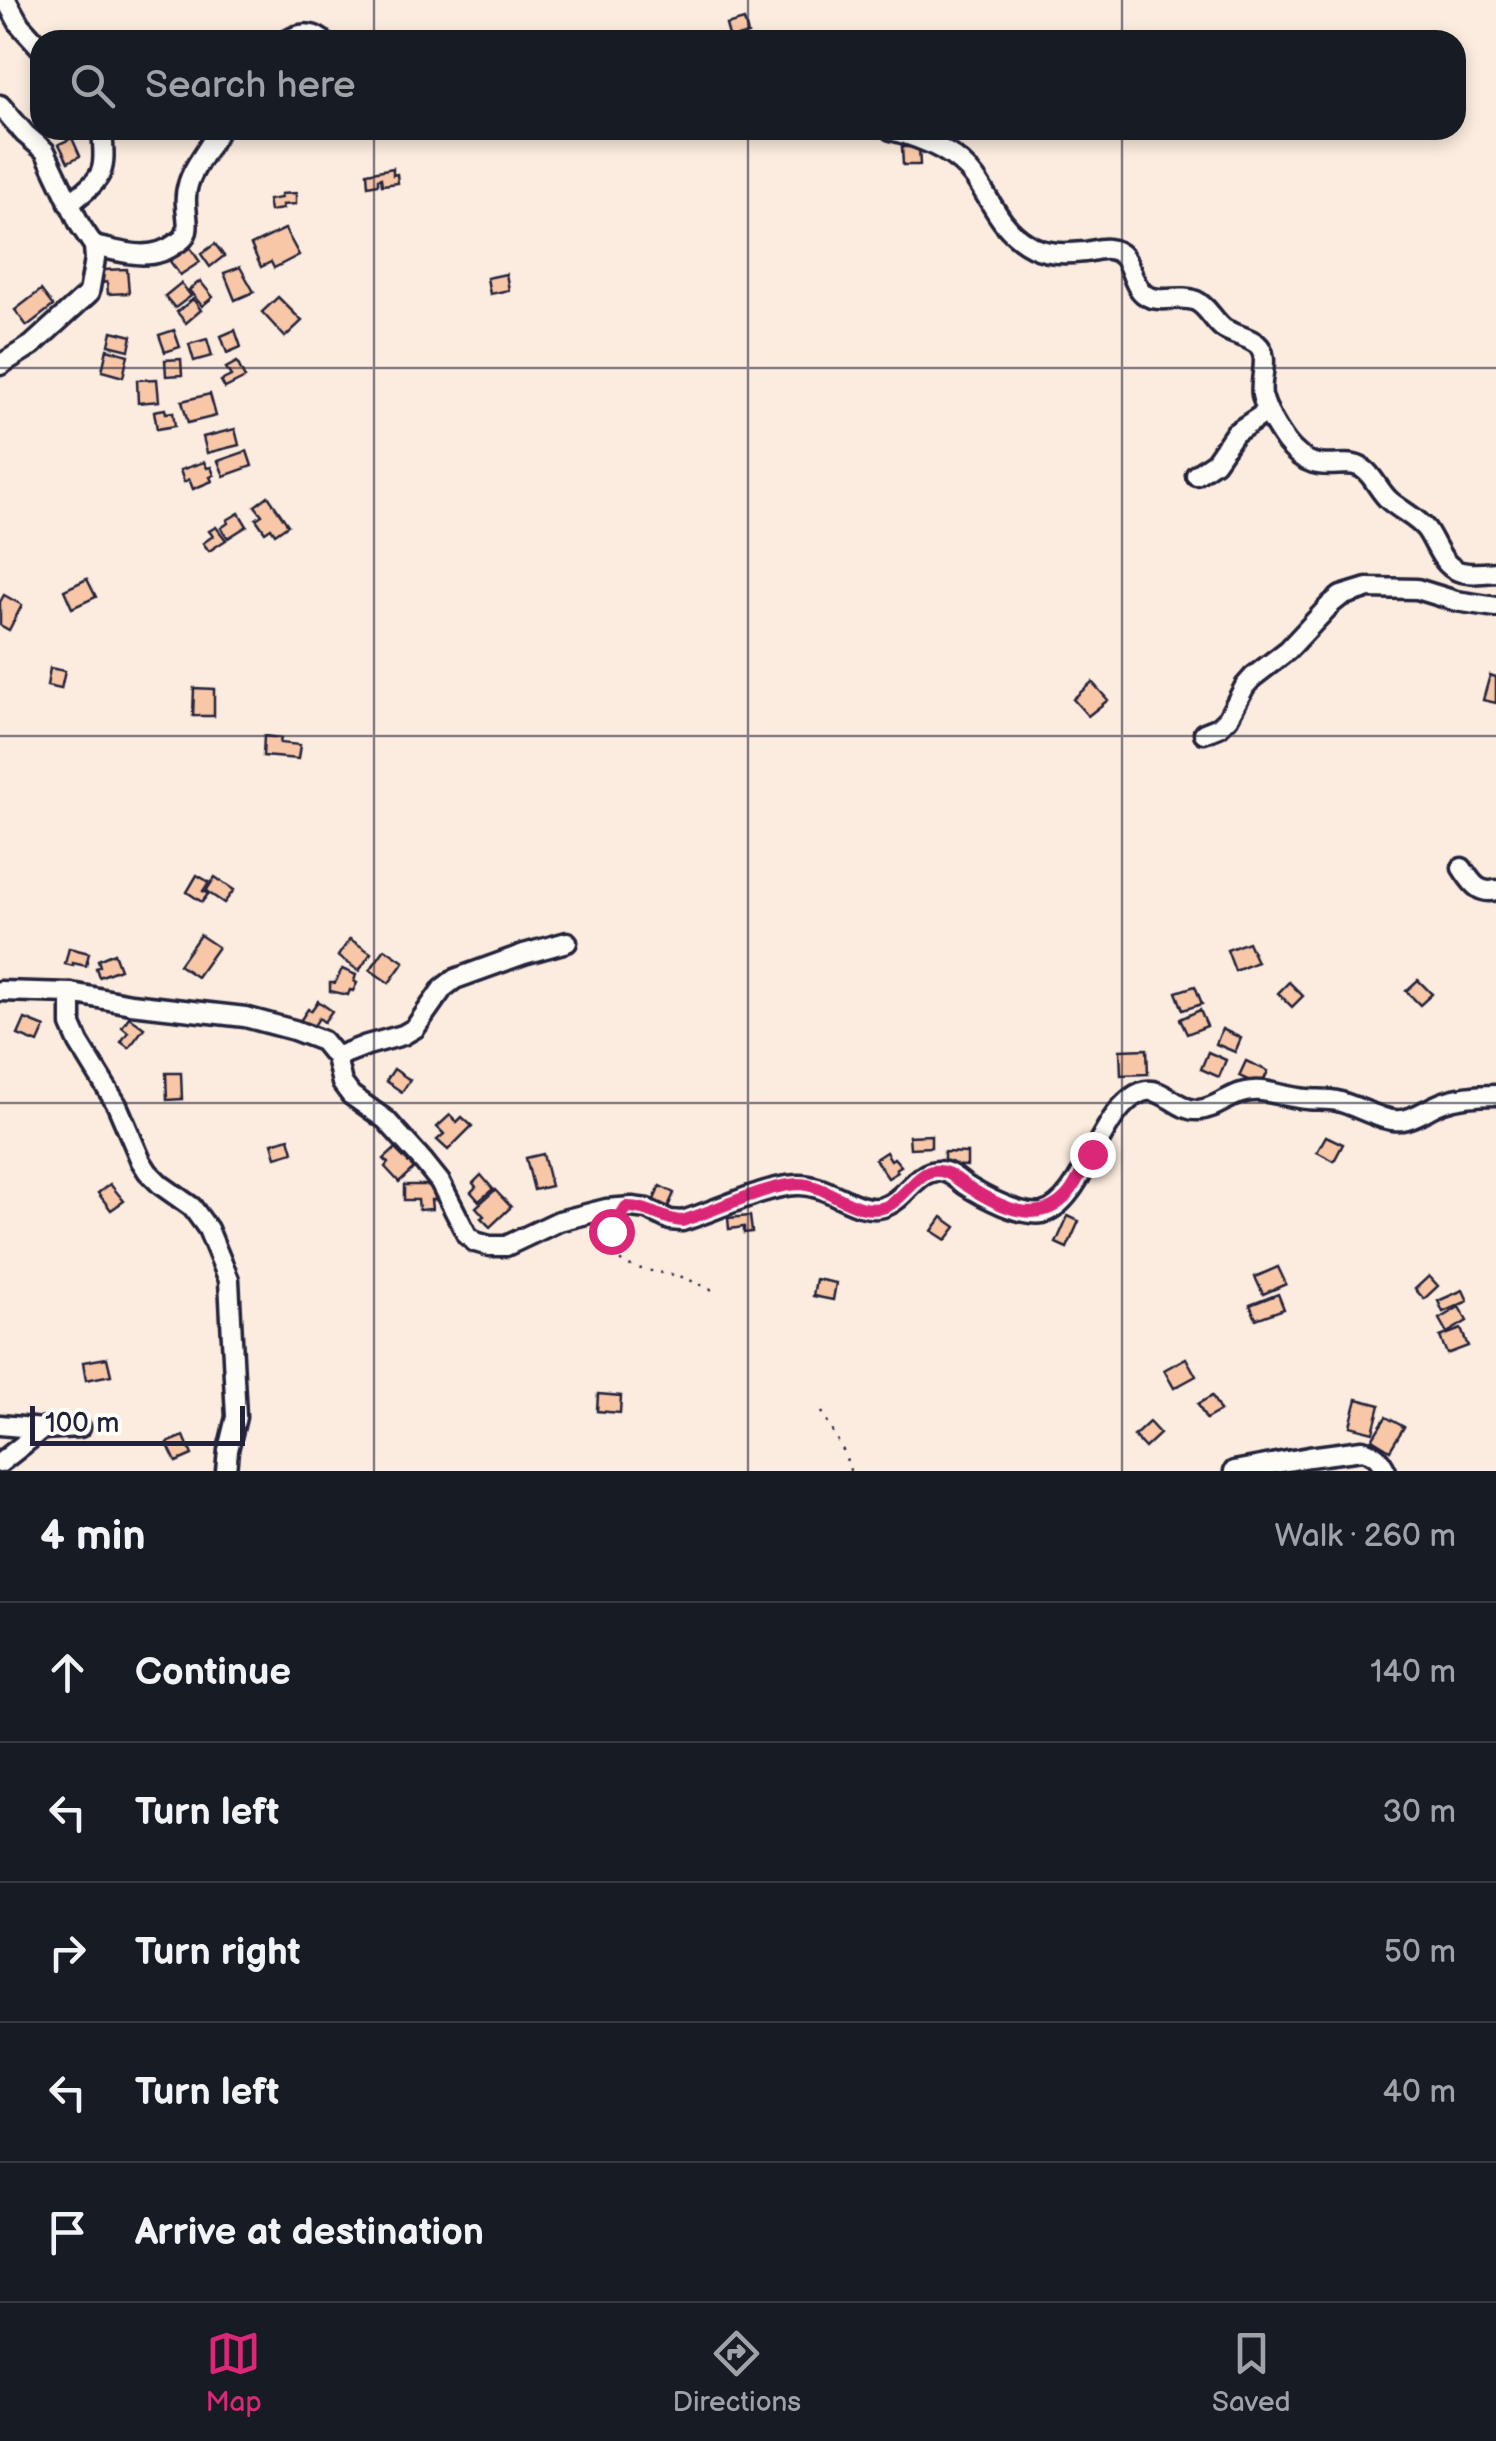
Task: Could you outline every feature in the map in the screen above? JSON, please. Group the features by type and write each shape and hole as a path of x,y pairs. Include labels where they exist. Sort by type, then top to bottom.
{"street":[{"path":"6,0 30,36"},
{"path":"0,104 30,138"},
{"path":"0,365 43,337 88,293 96,259 94,246 44,151 32,140"},
{"path":"69,204 99,180 102,140"},
{"path":"94,246 140,256 156,255 183,239 188,228 184,206 190,176 213,140"},
{"path":"924,140 964,165 1000,220 1030,246 1068,254 1110,248 1123,255 1142,292 1150,297 1198,302 1224,328 1258,344 1263,352 1262,394 1268,410 1286,442 1305,461 1317,465 1348,464 1366,471 1378,490 1424,526 1445,562 1456,570 1496,572"},
{"path":"1196,476 1216,462 1235,433 1268,410"},
{"path":"1204,733 1219,727 1245,686 1288,650 1341,596 1367,588 1417,589 1456,601 1496,607"},
{"path":"1462,868 1474,886 1483,891 1496,890"},
{"path":"336,1057 415,1028 442,988 456,979 567,942"},
{"path":"0,991 71,993 245,1017 323,1042 336,1057 342,1084 351,1095 386,1120 440,1182 466,1236 490,1246 506,1246 560,1221 606,1209 648,1209 670,1220 682,1221 799,1184 822,1188 855,1204 883,1208 927,1172 936,1170 947,1172 1000,1204 1043,1212 1056,1206 1069,1192 1120,1110 1141,1092 1153,1091 1189,1109 1201,1110 1229,1096 1258,1091 1334,1100 1390,1120 1402,1120 1467,1096 1496,1095"},
{"path":"71,993 71,1025 117,1106 141,1161 148,1172 192,1207 208,1229 230,1280 236,1417 226,1471"},
{"path":"0,1425 80,1427"},
{"path":"0,1463 42,1429"},
{"path":"1234,1471 1362,1450 1379,1458 1386,1471"}],"path":[{"path":"626,1207 611,1231 615,1257 641,1270 674,1275 715,1292"},
{"path":"822,1412 850,1470 858,1471"}],"building":[{"path":"744,20 747,30 727,30 726,25"},
{"path":"73,140 80,156 68,162 59,144"},
{"path":"902,147 919,147 920,165 903,165"},
{"path":"393,168 398,183 382,185 381,178 378,184 368,186 367,173"},
{"path":"296,193 296,204 270,211 268,200"},
{"path":"285,229 299,255 274,268 271,262 261,267 251,245"},
{"path":"187,243 200,262 180,275 167,257"},
{"path":"215,244 224,256 210,267 201,254"},
{"path":"240,267 254,292 235,300 224,273"},
{"path":"127,269 129,293 108,294 103,270"},
{"path":"506,274 509,290 490,294 487,278"},
{"path":"200,281 213,297 202,306 189,290"},
{"path":"181,283 191,296 175,308 165,296"},
{"path":"41,290 53,306 27,326 15,310"},
{"path":"278,297 302,321 285,337 262,312"},
{"path":"193,299 201,310 186,323 177,312"},
{"path":"174,330 180,347 165,352 159,335"},
{"path":"235,330 241,347 227,353 221,336"},
{"path":"112,331 132,336 129,350 109,345"},
{"path":"207,339 212,356 194,361 189,344"},
{"path":"107,349 128,355 123,377 102,371"},
{"path":"181,359 182,375 166,376 165,360"},
{"path":"237,362 245,378 225,388 221,381 231,376 226,368"},
{"path":"157,379 159,401 138,403 137,380"},
{"path":"210,394 216,416 188,423 182,401"},
{"path":"165,409 166,413 173,412 175,426 157,429 154,411"},
{"path":"235,429 239,445 207,453 203,437"},
{"path":"247,451 252,466 224,476 218,461"},
{"path":"204,462 207,468 211,467 212,481 193,489 189,479 184,482 180,470"},
{"path":"268,496 288,525 275,534 271,528 265,532 256,519 262,515 255,506"},
{"path":"239,513 247,526 228,538 221,528"},
{"path":"216,527 226,540 209,551 203,543 213,536 209,531"},
{"path":"87,579 96,597 72,608 64,590"},
{"path":"4,595 22,605 9,630 0,625 0,602"},
{"path":"50,668 65,671 61,689 47,686"},
{"path":"1490,675 1496,677 1496,703 1483,700"},
{"path":"1092,682 1108,700 1088,716 1073,699"},
{"path":"194,688 214,689 214,716 193,716"},
{"path":"264,736 300,745 298,759 263,756"},
{"path":"197,875 209,882 203,891 208,894 202,902 187,892"},
{"path":"215,877 234,890 224,903 206,891"},
{"path":"200,935 218,947 197,977 179,965"},
{"path":"350,939 371,953 359,971 338,956"},
{"path":"1248,942 1257,962 1235,971 1227,950"},
{"path":"69,948 89,953 86,966 65,964"},
{"path":"385,949 404,962 389,983 370,970"},
{"path":"114,953 120,969 99,977 98,960"},
{"path":"342,969 356,975 357,983 348,995 330,991 330,983 335,983"},
{"path":"1418,980 1432,994 1420,1005 1406,991"},
{"path":"1289,982 1303,996 1292,1007 1278,993"},
{"path":"1195,986 1202,1004 1183,1010 1176,992"},
{"path":"318,1001 332,1011 324,1022 319,1018 312,1029 300,1021"},
{"path":"1200,1010 1207,1026 1187,1034 1180,1019"},
{"path":"129,1017 144,1028 129,1048 121,1042 128,1032 122,1027"},
{"path":"25,1019 45,1027 38,1043 18,1035"},
{"path":"1222,1029 1241,1038 1235,1052 1216,1044"},
{"path":"1147,1049 1148,1074 1121,1075 1120,1050"},
{"path":"1208,1052 1226,1060 1219,1077 1201,1069"},
{"path":"1246,1061 1268,1071 1261,1086 1239,1076"},
{"path":"394,1069 410,1080 402,1092 386,1081"},
{"path":"166,1073 181,1073 182,1099 167,1100"},
{"path":"450,1115 457,1122 462,1117 472,1126 448,1150 437,1140 444,1134 437,1127"},
{"path":"931,1135 931,1147 910,1148 909,1136"},
{"path":"1326,1136 1343,1144 1334,1161 1317,1152"},
{"path":"289,1138 293,1152 276,1157 272,1143"},
{"path":"395,1149 414,1168 399,1182 385,1167 388,1163 384,1159"},
{"path":"886,1152 901,1166 888,1178 875,1159"},
{"path":"944,1152 967,1153 967,1166 944,1165"},
{"path":"543,1154 551,1186 534,1190 526,1158"},
{"path":"481,1175 493,1189 479,1201 471,1192"},
{"path":"110,1184 124,1201 111,1210 98,1193"},
{"path":"404,1185 435,1185 432,1209 419,1210 418,1200 404,1200"},
{"path":"660,1186 674,1193 667,1209 653,1202"},
{"path":"495,1190 511,1207 490,1227 476,1207"},
{"path":"750,1216 752,1232 744,1233 744,1227 729,1229 728,1218"},
{"path":"1068,1216 1079,1221 1067,1248 1056,1243"},
{"path":"942,1217 956,1227 946,1240 932,1231"},
{"path":"1278,1267 1286,1284 1263,1294 1255,1277"},
{"path":"1429,1276 1438,1286 1424,1299 1415,1289"},
{"path":"816,1279 836,1283 833,1300 813,1296"},
{"path":"1463,1290 1468,1301 1443,1312 1438,1301"},
{"path":"1278,1294 1284,1309 1256,1319 1250,1305"},
{"path":"1459,1307 1467,1321 1447,1333 1439,1319"},
{"path":"1461,1329 1468,1346 1447,1354 1440,1337"},
{"path":"107,1358 111,1375 86,1380 83,1362"},
{"path":"1186,1358 1196,1376 1174,1388 1164,1370"},
{"path":"598,1394 621,1396 620,1413 597,1411"},
{"path":"1212,1396 1220,1411 1206,1419 1198,1404"},
{"path":"1357,1399 1380,1405 1373,1432 1350,1426"},
{"path":"1386,1417 1404,1427 1390,1450 1372,1439"},
{"path":"1149,1422 1160,1434 1145,1448 1134,1436"},
{"path":"184,1436 192,1455 176,1462 167,1443"}],"route":[{"path":"611,1231 626,1207 648,1209 670,1220 682,1221 799,1184 822,1188 855,1204 883,1208 927,1172 936,1170 947,1172 1000,1204 1043,1212 1056,1206 1069,1192 1092,1154"}]}
